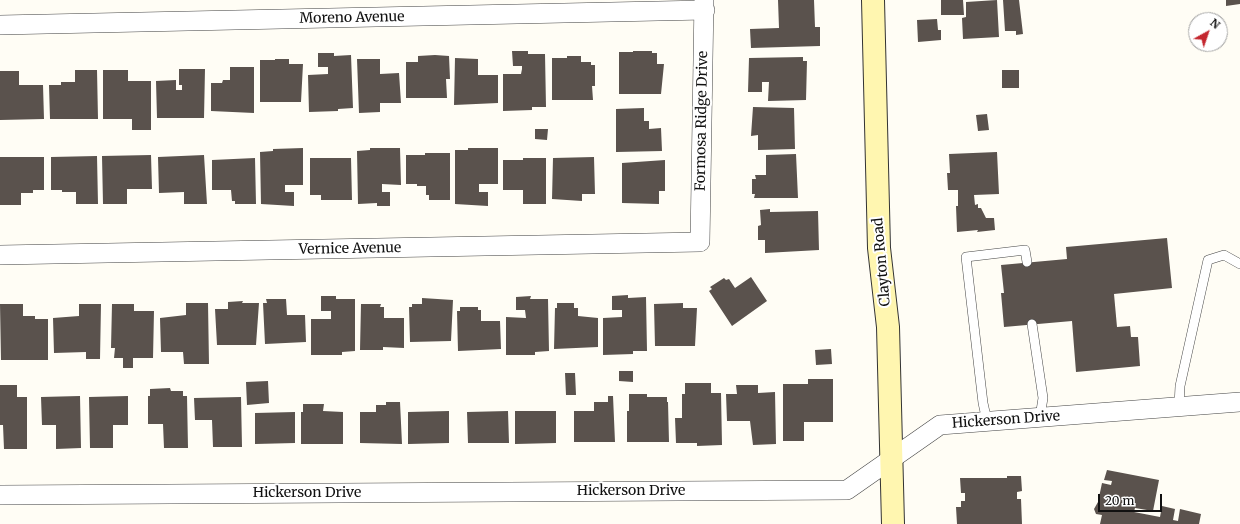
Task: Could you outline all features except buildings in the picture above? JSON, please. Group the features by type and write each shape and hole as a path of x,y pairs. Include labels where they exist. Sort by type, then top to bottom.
{"street":[{"name":"Clayton Road","path":"873,0 879,248 888,327 893,524"},
{"name":"Moreno Avenue","path":"0,25 704,5"},
{"name":"Formosa Ridge Drive","path":"700,242 704,5"},
{"name":"Vernice Avenue","path":"0,255 700,242"},
{"name":"Hickerson Drive","path":"0,495 847,490 892,457 940,425 1240,402"}],"lane":[{"path":"987,421 983,403 966,257 1025,250 1027,262"},
{"path":"1179,406 1180,386 1208,260 1224,255 1240,264"},
{"path":"1032,324 1043,398 1040,417"}]}
